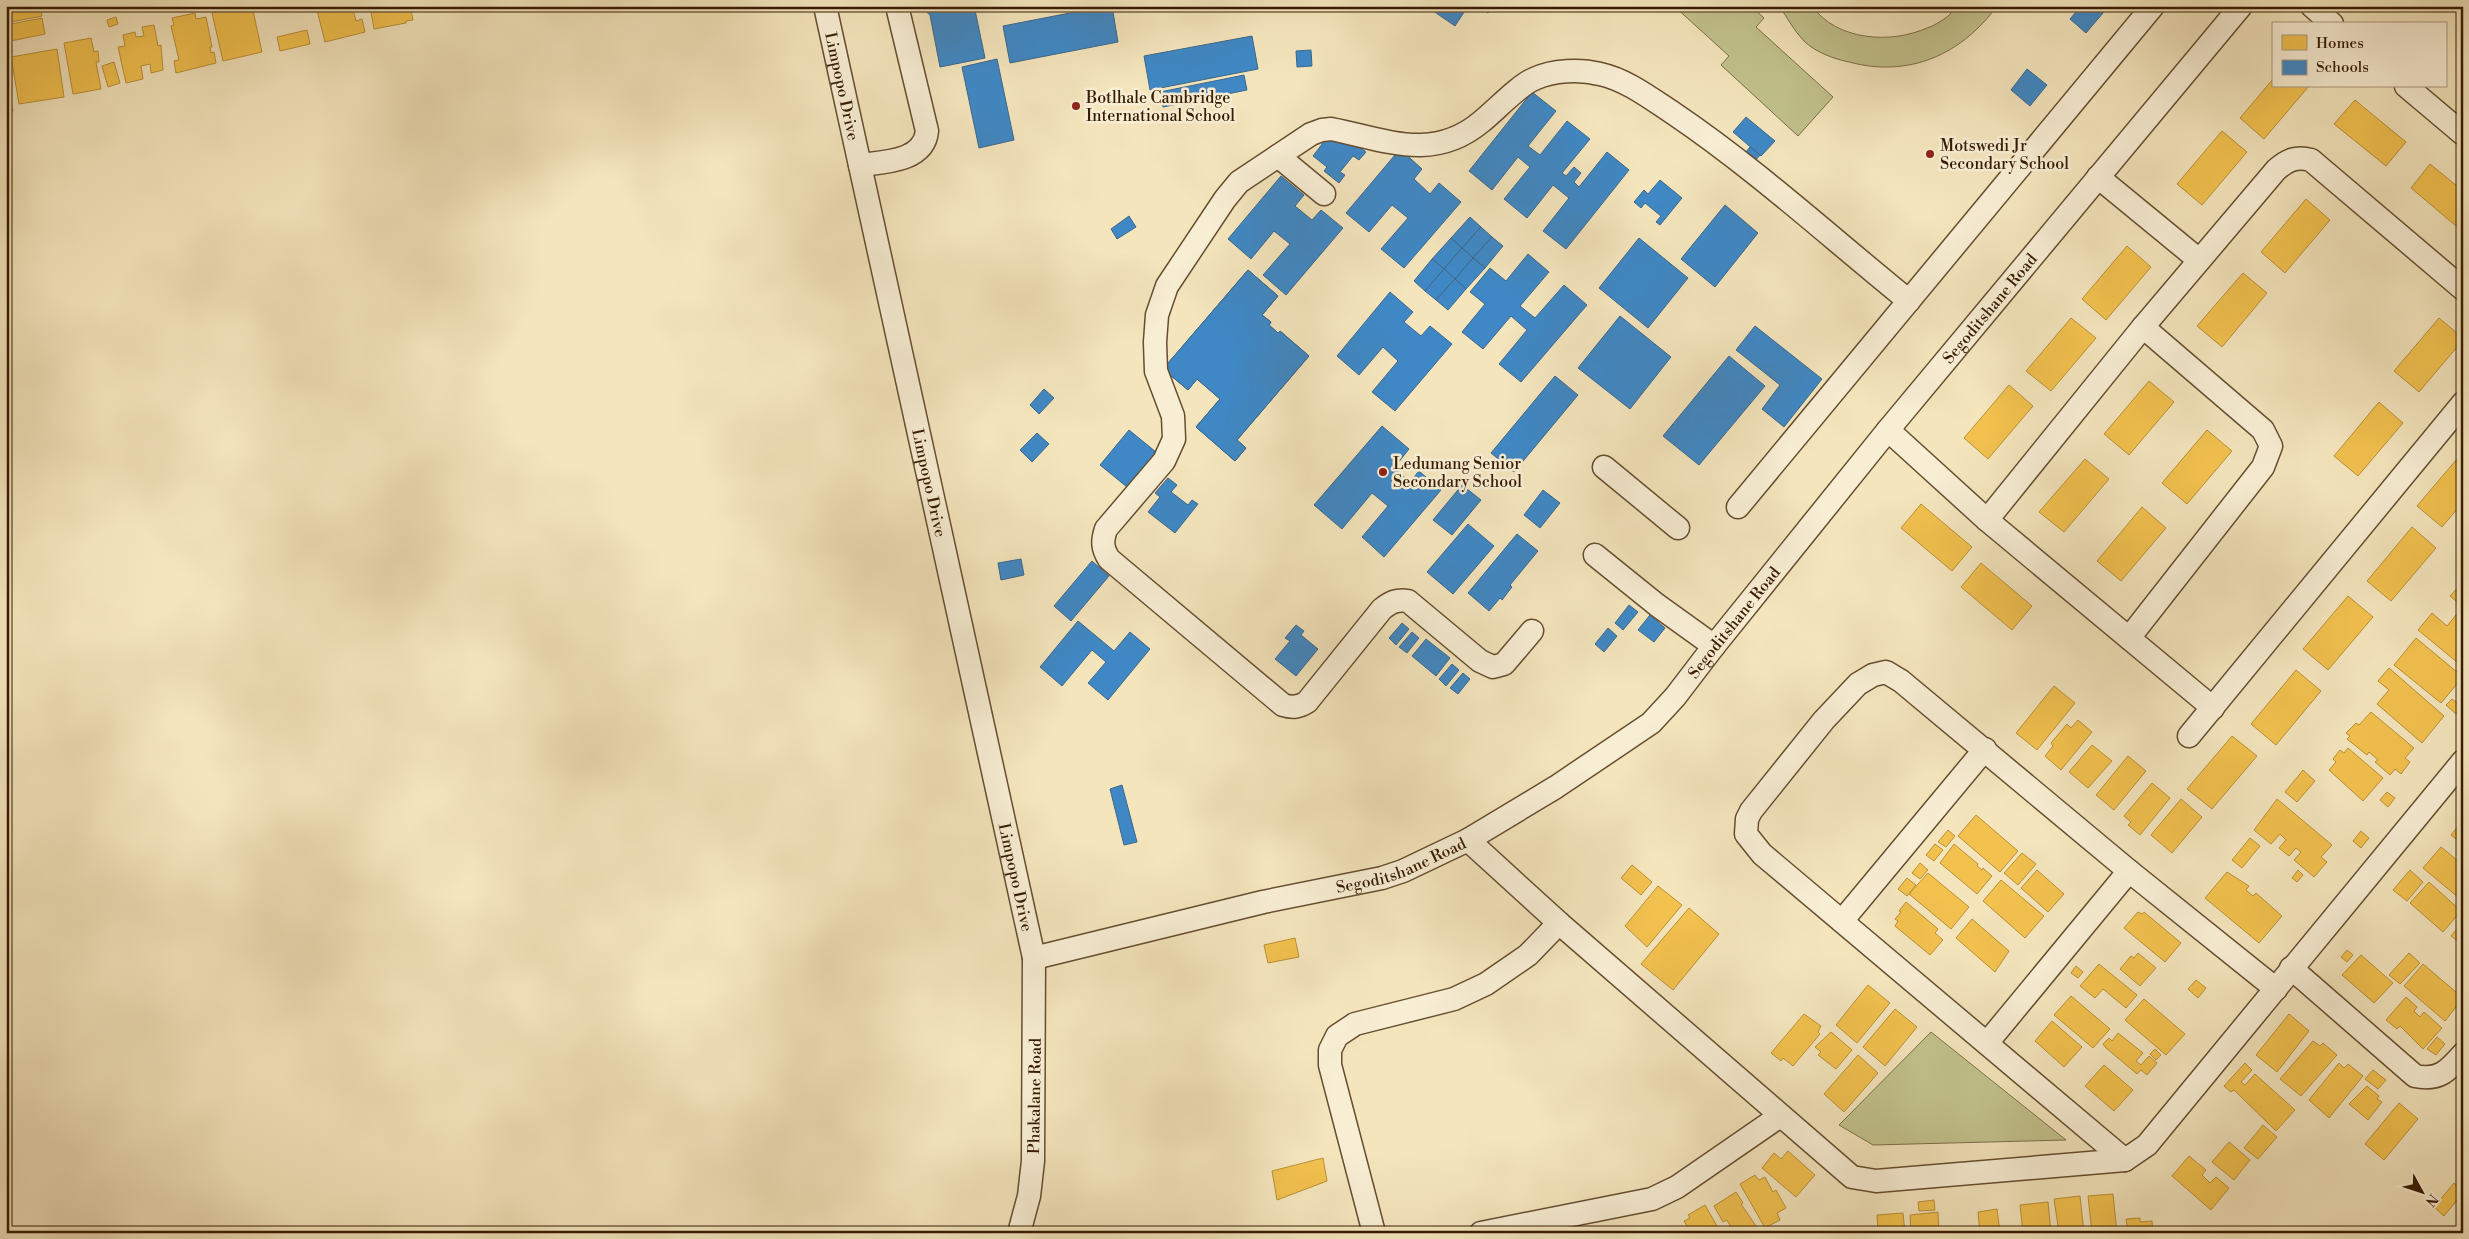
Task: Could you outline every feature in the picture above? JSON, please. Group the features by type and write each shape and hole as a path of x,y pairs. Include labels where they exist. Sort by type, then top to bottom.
{"street":[{"name":"Limpopo Drive","path":"825,6 1034,958"},
{"path":"860,166 909,156 922,146 927,138 928,131 897,6"},
{"path":"1738,507 2153,6"},
{"name":"Segoditshane Road","path":"1034,958 1263,902 1382,878 1403,871 1468,840 1556,787 1651,723 1675,697 1888,430 2241,6"},
{"path":"2312,6 2330,22"},
{"path":"1532,631 1504,664 1493,667 1480,661 1408,601 1400,599 1391,602 1382,609 1307,702 1296,707 1290,707 1283,705 1108,559 1102,540 1106,529 1164,461 1174,439 1173,416 1156,372 1155,342 1158,315 1167,286 1234,188 1278,156 1322,130 1331,129 1419,147 1442,144 1468,134 1532,79 1572,71 1602,74 1634,87 1708,137 1909,301"},
{"path":"2408,88 2463,134"},
{"path":"1278,156 1324,194"},
{"path":"1987,520 2199,260 2276,170 2294,158 2311,160 2463,289"},
{"path":"2098,177 2199,260"},
{"path":"2130,638 2263,467 2271,446 2263,430 2143,327"},
{"path":"2189,736 2463,403"},
{"path":"1888,430 1987,520 2212,708"},
{"path":"1604,467 1678,528"},
{"path":"1594,556 1630,585 1714,646"},
{"path":"2125,1160 1762,854 1746,834 1747,818 1751,811 1824,720 1858,684 1873,675 1886,672 1902,681 2129,871 2276,989"},
{"path":"1842,921 1984,749"},
{"path":"1468,840 1559,923 1852,1177 1876,1181 2125,1160 2147,1146 2276,989 2291,968 2463,761"},
{"path":"1986,1043 2129,871"},
{"path":"1374,1233 1330,1065 1330,1050 1337,1036 1355,1024 1454,999 1486,984 1528,955 1559,923"},
{"name":"Phakalane Road","path":"1019,1233 1029,1196 1033,1161 1034,958"},
{"path":"2291,968 2415,1076 2428,1079 2436,1077 2450,1069 2463,1054"},
{"path":"1480,1233 1652,1199 1677,1187 1780,1116"}],"green space":[{"path":"1674,6 1751,6 1764,18 1756,27 1833,97 1798,136 1721,65 1729,56"},
{"path":"1779,6 1812,6 1823,18 1850,33 1881,37 1913,33 1930,27 1947,17 1958,6 1997,6 1967,38 1950,49 1932,58 1913,64 1892,67 1849,62 1819,52 1800,37"},
{"path":"1931,1032 2066,1140 1873,1145 1839,1125"}],"building: Homes":[{"path":"6,6 40,6 42,16 6,23"},
{"path":"241,6 252,6 262,52 223,61 212,13"},
{"path":"316,6 352,6 356,21 362,19 365,32 325,42"},
{"path":"370,6 410,6 413,20 374,29"},
{"path":"195,13 196,19 206,17 212,47 210,47 211,53 214,52 216,63 176,73 174,61 179,60 171,26 174,25 172,18"},
{"path":"116,17 118,24 109,27 107,20"},
{"path":"42,18 45,34 6,42 6,25"},
{"path":"154,25 158,46 161,45 163,70 151,73 150,64 141,66 143,79 126,83 118,47 125,46 123,35 135,32 136,37 144,36 142,27"},
{"path":"307,30 310,44 280,51 277,37"},
{"path":"91,38 94,52 98,51 99,62 96,62 101,89 73,94 64,43"},
{"path":"57,49 64,97 19,104 11,57"},
{"path":"114,62 120,83 108,87 102,66"},
{"path":"2272,80 2272,88 2307,88 2264,139 2240,118"},
{"path":"6,85 8,85 13,111 6,112"},
{"path":"2355,100 2406,142 2386,166 2334,124"},
{"path":"2222,131 2247,152 2202,205 2177,184"},
{"path":"2430,164 2463,191 2462,231 2411,188"},
{"path":"2306,199 2330,220 2285,273 2261,252"},
{"path":"2127,246 2151,267 2106,320 2082,299"},
{"path":"2243,273 2267,293 2222,347 2197,326"},
{"path":"2071,318 2096,338 2051,391 2026,371"},
{"path":"2439,318 2463,340 2419,392 2394,371"},
{"path":"2149,381 2174,402 2129,455 2104,434"},
{"path":"2009,385 2033,406 1988,459 1964,438"},
{"path":"2379,402 2403,423 2358,476 2334,456"},
{"path":"2207,430 2232,451 2187,504 2162,483"},
{"path":"2462,453 2463,502 2442,527 2417,506"},
{"path":"2085,459 2109,479 2064,532 2039,512"},
{"path":"1921,504 1972,547 1952,571 1901,528"},
{"path":"2142,507 2166,528 2121,581 2097,561"},
{"path":"2412,527 2436,548 2391,601 2367,581"},
{"path":"1981,563 2032,606 2012,630 1961,587"},
{"path":"2463,582 2463,607 2450,596"},
{"path":"2348,596 2373,617 2328,670 2303,649"},
{"path":"2432,613 2447,626 2456,615 2463,621 2463,667 2418,630"},
{"path":"2416,638 2463,677 2441,703 2394,665"},
{"path":"2389,668 2444,716 2422,743 2377,704 2389,690 2378,681"},
{"path":"2296,670 2321,691 2276,745 2251,724"},
{"path":"2054,686 2075,703 2037,750 2016,733"},
{"path":"2452,699 2462,707 2456,714 2446,705"},
{"path":"2371,712 2414,748 2405,758 2410,762 2401,774 2395,769 2390,775 2375,762 2378,760 2369,752 2367,755 2347,739 2350,736 2346,733 2356,723 2359,725"},
{"path":"2078,720 2092,732 2061,770 2045,756 2053,746 2051,743 2067,724 2071,728"},
{"path":"2232,736 2257,756 2212,809 2187,789"},
{"path":"2092,745 2112,761 2088,788 2069,772"},
{"path":"2348,748 2383,778 2363,801 2329,770 2336,762 2333,759 2340,750 2344,753"},
{"path":"2128,756 2146,771 2114,810 2096,795"},
{"path":"2303,770 2315,781 2297,802 2285,792"},
{"path":"2152,783 2170,798 2140,835 2128,825 2131,822 2124,816"},
{"path":"2387,792 2395,798 2388,807 2380,800"},
{"path":"2181,799 2202,817 2172,853 2151,835"},
{"path":"2277,799 2332,845 2321,857 2327,862 2314,877 2294,860 2301,852 2296,848 2289,856 2279,848 2286,840 2280,834 2271,844 2254,830"},
{"path":"1976,815 2018,851 2000,872 1958,836"},
{"path":"2463,820 2463,845 2451,835"},
{"path":"1948,830 1955,836 1946,847 1938,842"},
{"path":"2361,831 2369,838 2361,848 2353,841"},
{"path":"2250,838 2260,846 2242,868 2232,860"},
{"path":"1935,844 1943,850 1934,861 1926,855"},
{"path":"1954,844 1978,864 1977,866 1982,870 1983,868 1992,876 1977,894 1940,863"},
{"path":"2441,847 2463,865 2463,894 2459,898 2423,868"},
{"path":"2022,853 2036,864 2018,885 2004,873"},
{"path":"1920,863 1928,870 1920,879 1912,873"},
{"path":"1632,865 1652,882 1641,895 1621,878"},
{"path":"2037,870 2064,894 2048,912 2021,888"},
{"path":"2298,870 2303,875 2297,882 2292,878"},
{"path":"2410,870 2423,882 2407,901 2393,890"},
{"path":"2227,872 2249,886 2246,890 2253,896 2256,893 2282,916 2259,943 2205,898"},
{"path":"1928,873 1969,907 1951,929 1909,894"},
{"path":"1907,878 1916,885 1907,896 1898,889"},
{"path":"2001,880 2044,916 2025,938 1983,901"},
{"path":"2429,882 2461,911 2443,932 2410,903"},
{"path":"1658,886 1682,905 1647,947 1625,926"},
{"path":"1906,902 1938,929 1935,933 1943,940 1930,955 1895,926 1898,921 1895,919"},
{"path":"1689,908 1719,934 1673,990 1641,964"},
{"path":"2138,912 2142,914 2144,912 2181,943 2165,962 2124,928"},
{"path":"1972,919 2009,951 1995,972 1956,938"},
{"path":"2463,922 2463,945 2451,936"},
{"path":"1295,938 1299,957 1268,963 1264,945"},
{"path":"2347,950 2353,955 2347,962 2341,957"},
{"path":"2138,953 2156,968 2140,986 2120,969 2131,956 2134,958"},
{"path":"2409,953 2420,963 2400,984 2389,975"},
{"path":"2361,955 2393,983 2374,1003 2342,975"},
{"path":"2099,964 2137,995 2126,1008 2103,989 2095,998 2080,986"},
{"path":"2423,964 2463,998 2445,1021 2404,986"},
{"path":"2076,966 2083,972 2078,978 2071,973"},
{"path":"2196,980 2206,988 2198,998 2188,989"},
{"path":"1868,985 1890,1003 1857,1043 1836,1025"},
{"path":"2071,996 2110,1029 2093,1048 2054,1015"},
{"path":"2406,997 2417,1007 2414,1011 2420,1017 2424,1012 2442,1028 2423,1049 2400,1026 2397,1029 2386,1020"},
{"path":"2144,999 2185,1034 2166,1055 2125,1020"},
{"path":"1895,1009 1917,1027 1885,1066 1863,1047"},
{"path":"1804,1014 1821,1026 1818,1032 1820,1034 1793,1066 1783,1058 1781,1061 1771,1053"},
{"path":"2289,1014 2309,1031 2277,1072 2256,1055"},
{"path":"2052,1021 2082,1047 2064,1067 2035,1041"},
{"path":"1831,1032 1852,1050 1836,1069 1818,1055 1821,1052 1815,1047"},
{"path":"2118,1033 2143,1053 2136,1061 2141,1065 2149,1056 2157,1063 2147,1075 2141,1070 2137,1074 2103,1044 2109,1038 2112,1041"},
{"path":"2437,1037 2445,1044 2436,1055 2427,1049"},
{"path":"2313,1041 2320,1046 2323,1043 2337,1055 2301,1096 2280,1079"},
{"path":"2155,1049 2161,1055 2156,1060 2150,1054"},
{"path":"1858,1055 1878,1073 1844,1112 1824,1094"},
{"path":"2245,1063 2252,1070 2241,1082 2245,1085 2255,1074 2295,1110 2276,1131 2234,1090 2231,1092 2224,1086"},
{"path":"2339,1063 2344,1068 2348,1064 2363,1076 2329,1118 2309,1100"},
{"path":"2104,1065 2133,1090 2114,1111 2085,1086"},
{"path":"2373,1070 2386,1080 2378,1089 2365,1079"},
{"path":"2367,1086 2379,1096 2377,1099 2382,1102 2368,1120 2349,1104"},
{"path":"2399,1103 2418,1119 2384,1160 2365,1144"},
{"path":"2263,1125 2277,1137 2258,1159 2244,1148"},
{"path":"2229,1142 2250,1160 2234,1180 2212,1162"},
{"path":"1788,1151 1815,1175 1796,1197 1762,1168 1774,1153 1781,1159"},
{"path":"2189,1156 2206,1170 2202,1175 2210,1183 2216,1177 2229,1188 2211,1210 2172,1176"},
{"path":"1323,1158 1327,1181 1277,1200 1272,1171"},
{"path":"1755,1175 1759,1180 1765,1177 1773,1192 1776,1190 1786,1208 1777,1213 1780,1220 1765,1228 1740,1184"},
{"path":"2454,1183 2463,1193 2444,1216 2434,1207"},
{"path":"1736,1192 1743,1203 1741,1204 1758,1229 1752,1233 1734,1233 1727,1220 1723,1222 1714,1206"},
{"path":"2113,1194 2117,1233 2092,1233 2088,1196"},
{"path":"2080,1196 2084,1233 2059,1233 2054,1199"},
{"path":"1934,1200 1935,1210 1919,1211 1918,1202"},
{"path":"2048,1202 2051,1233 2023,1233 2020,1205"},
{"path":"1705,1205 1721,1233 1691,1233 1684,1221 1690,1218 1688,1215"},
{"path":"1997,1209 2000,1233 1980,1233 1978,1212"},
{"path":"1938,1212 1939,1233 1911,1233 1910,1215"},
{"path":"1903,1213 1905,1233 1878,1233 1877,1215"},
{"path":"2140,1218 2140,1222 2152,1221 2153,1233 2128,1233 2126,1219"}],"building: Schools":[{"path":"920,6 991,6 975,10 985,58 940,67 930,15"},
{"path":"1112,6 1118,42 1010,63 1003,26"},
{"path":"1426,6 1468,6 1455,26"},
{"path":"1478,6 1492,6 1488,13"},
{"path":"2081,6 2109,6 2086,33 2070,19"},
{"path":"1252,36 1258,69 1150,90 1144,56"},
{"path":"1311,50 1312,66 1297,67 1296,51"},
{"path":"997,59 1014,140 979,148 962,67"},
{"path":"2027,69 2047,85 2030,106 2011,90"},
{"path":"1244,75 1247,90 1163,107 1160,92"},
{"path":"1532,92 1556,111 1528,146 1540,155 1567,121 1590,139 1562,173 1566,176 1574,167 1581,173 1574,182 1579,187 1607,152 1629,170 1566,249 1543,231 1569,198 1553,185 1527,218 1504,199 1530,167 1518,157 1492,190 1469,171"},
{"path":"1746,117 1775,141 1761,156 1733,132"},
{"path":"1332,131 1349,145 1353,142 1366,152 1359,160 1353,156 1340,172 1345,175 1339,183 1324,171 1327,167 1313,156"},
{"path":"1750,147 1760,155 1755,161 1745,153"},
{"path":"1400,149 1422,169 1414,179 1430,194 1439,183 1461,202 1404,268 1381,249 1408,218 1392,205 1369,232 1346,213"},
{"path":"1281,176 1304,195 1295,206 1312,220 1321,210 1343,228 1286,295 1263,275 1290,244 1274,231 1251,259 1228,239"},
{"path":"1660,180 1682,198 1660,225 1656,222 1661,216 1645,203 1641,208 1634,202 1644,190 1648,194"},
{"path":"1725,205 1758,233 1715,287 1681,259"},
{"path":"1129,216 1136,227 1117,239 1111,229"},
{"path":"1470,217 1481,227 1462,248 1451,238"},
{"path":"1481,227 1492,237 1473,258 1462,248"},
{"path":"1492,237 1503,246 1485,268 1473,258"},
{"path":"1451,238 1462,248 1444,269 1432,259"},
{"path":"1639,238 1688,278 1648,328 1599,288"},
{"path":"1462,248 1473,258 1455,279 1444,269"},
{"path":"1528,254 1549,272 1520,306 1535,318 1564,285 1587,305 1521,382 1499,364 1527,330 1511,316 1483,349 1462,332 1485,304 1470,292 1490,268 1506,281"},
{"path":"1473,258 1485,268 1466,289 1455,279"},
{"path":"1432,259 1444,269 1425,291 1414,281"},
{"path":"1444,269 1455,279 1436,300 1425,291"},
{"path":"1248,270 1278,296 1262,315 1271,322 1269,325 1278,333 1280,331 1309,356 1237,440 1246,448 1235,461 1196,427 1220,399 1197,379 1188,390 1163,369","holes":["1234,348 1251,363 1240,375 1223,361"]},
{"path":"1248,270 1278,296 1262,315 1271,322 1269,325 1278,333 1280,331 1309,356 1237,440 1246,448 1235,461 1196,427 1220,399 1197,379 1188,390 1163,369"},
{"path":"1455,279 1466,289 1448,310 1436,300"},
{"path":"1390,292 1413,312 1404,322 1421,336 1430,326 1452,344 1395,411 1372,392 1398,361 1383,347 1359,375 1337,356"},
{"path":"1620,316 1671,357 1630,409 1578,368"},
{"path":"1755,326 1822,379 1784,427 1762,409 1780,385 1736,350"},
{"path":"1729,356 1765,386 1699,465 1663,436"},
{"path":"1555,376 1578,395 1514,472 1491,453"},
{"path":"1044,389 1054,398 1039,414 1030,405"},
{"path":"1382,426 1409,449 1394,468 1410,482 1419,471 1441,490 1384,557 1362,537 1388,506 1372,493 1342,529 1314,505"},
{"path":"1129,430 1156,452 1127,487 1100,465"},
{"path":"1037,433 1049,444 1032,462 1020,450"},
{"path":"1168,478 1177,485 1171,492 1188,505 1192,500 1198,504 1175,533 1148,512 1160,497 1155,493"},
{"path":"1462,485 1481,500 1452,535 1433,520"},
{"path":"1543,490 1560,503 1540,528 1524,515"},
{"path":"1468,524 1494,546 1453,594 1427,572"},
{"path":"1517,534 1538,551 1510,585 1512,587 1502,600 1500,598 1489,611 1468,593"},
{"path":"1021,559 1024,575 1001,580 998,563"},
{"path":"1092,561 1109,576 1071,621 1054,606"},
{"path":"1629,605 1638,612 1623,630 1615,623"},
{"path":"1650,615 1665,628 1654,642 1638,630"},
{"path":"1078,621 1114,651 1130,632 1150,649 1108,700 1088,683 1106,662 1092,650 1062,686 1040,667"},
{"path":"1402,623 1409,629 1396,645 1389,638"},
{"path":"1296,625 1304,631 1301,635 1318,649 1296,676 1275,659 1290,641 1285,638"},
{"path":"1608,628 1617,636 1604,652 1595,644"},
{"path":"1412,632 1419,638 1407,653 1399,647"},
{"path":"1426,639 1450,658 1436,676 1412,656"},
{"path":"1452,664 1459,670 1446,686 1439,679"},
{"path":"1463,673 1470,679 1458,694 1450,688"},
{"path":"1122,785 1137,842 1124,845 1110,789"}],"place":[{"name":"Botlhale Cambridge International School","path":"1076,106"},
{"name":"Motswedi Jr Secondary School","path":"1930,154"},
{"name":"Ledumang Senior Secondary School","path":"1383,472"}]}
